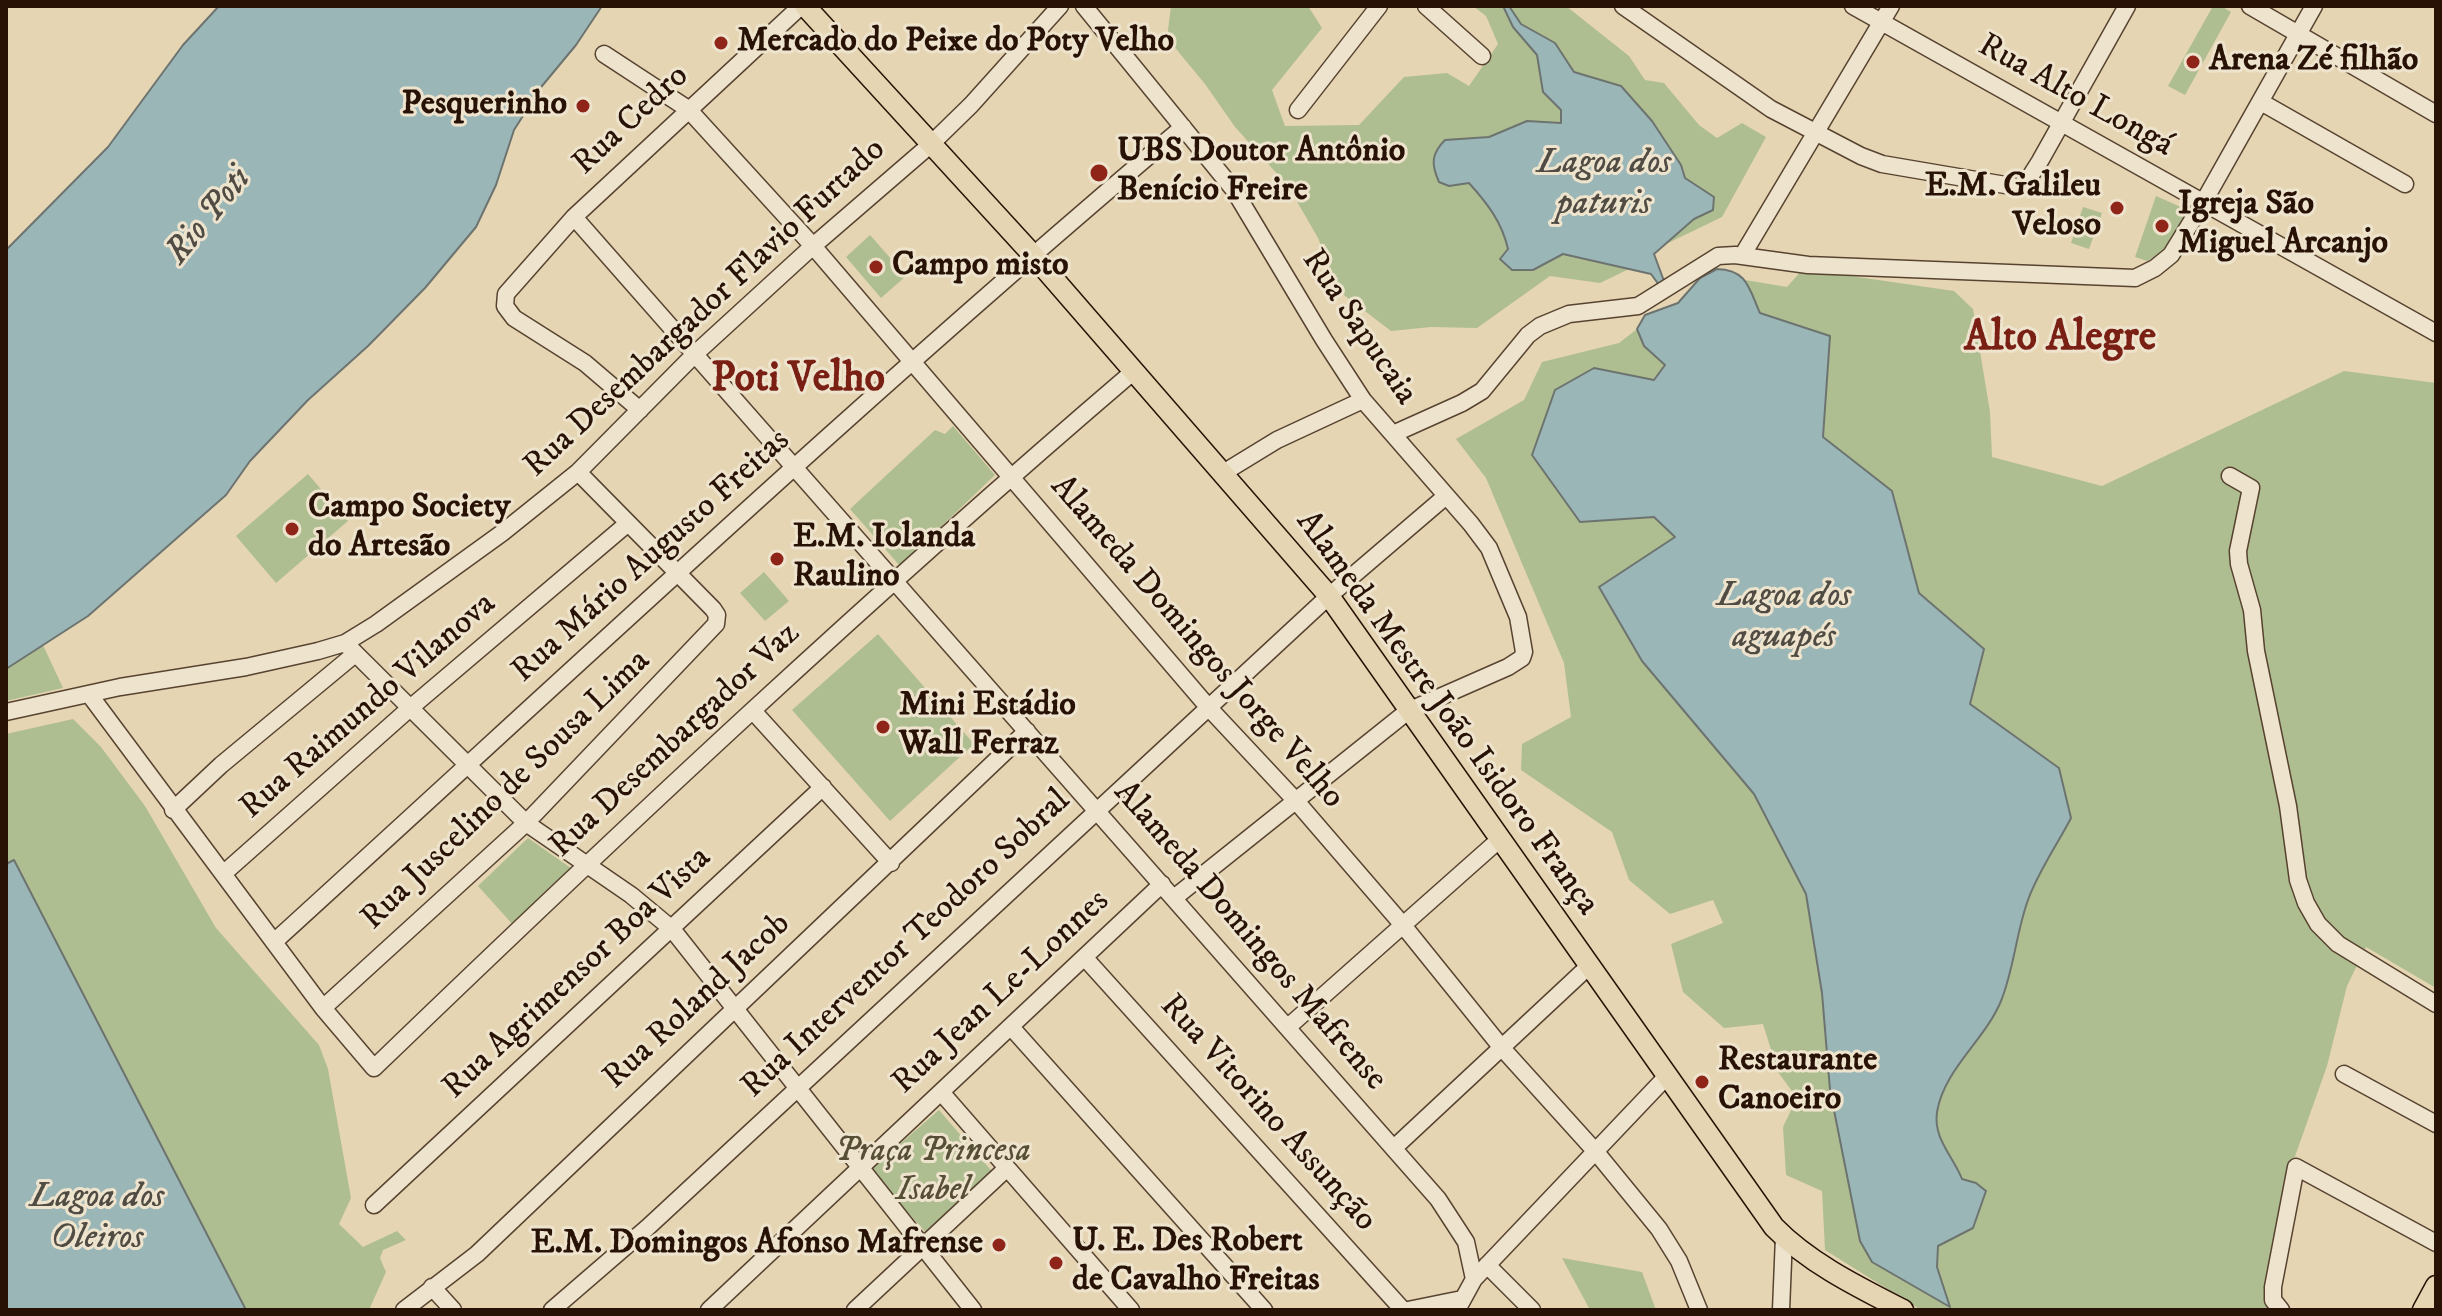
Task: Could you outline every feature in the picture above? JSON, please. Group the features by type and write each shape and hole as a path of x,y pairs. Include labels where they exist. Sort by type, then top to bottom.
{"main road":[{"name":"Alameda Mestre João Isidoro França","path":"803,6 1032,254 1329,596 1668,1075 1747,1192 1784,1237 1858,1286 1903,1310"},
{"path":"2423,1310 2436,1286"}],"street":[{"name":"Rua Cedro","path":"640,410 585,363 514,318 505,306 506,294 574,217 803,6"},
{"name":"Rua Desembargador Flavio Furtado","path":"6,712 89,694 350,648 376,624 490,542 578,472 696,353 930,145 971,105 1060,6"},
{"name":"Rua Sapucaia","path":"1084,6 1234,190 1363,400 1489,548 1518,617 1522,658 1408,711"},
{"path":"1298,110 1379,6"},
{"path":"1426,6 1482,56"},
{"name":"Rua Alto Longá","path":"1853,6 2436,333"},
{"path":"1742,256 1891,6"},
{"path":"1634,9 1746,94 1814,132 1882,164 2010,187 2026,183 2127,6"},
{"path":"2250,6 2436,114"},
{"path":"1393,434 1482,391 1528,335 1555,318 1586,311 1638,306 1709,260 1727,255 1808,265 2135,278 2171,255 2314,6"},
{"name":"Alameda Domingos Jorge Velho","path":"604,54 688,109 813,246 1209,708 1296,801 1402,924 1502,1048 1596,1152 1659,1229 1679,1261 1699,1310"},
{"path":"2261,102 2405,184"},
{"name":"Rua Mário Augusto Freitas","path":"274,942 795,466 1032,254 1183,127"},
{"name":"Alameda Domingos Mafrense","path":"574,217 1395,1147 1455,1221 1466,1242 1474,1279"},
{"name":"Rua Desembargador Vaz","path":"323,1008 374,1068 587,863 895,579 1134,371"},
{"path":"1223,473 1277,440 1363,400"},
{"path":"578,472 675,574"},
{"path":"2230,476 2251,488 2238,551 2239,564 2252,610 2256,651 2288,806 2298,880 2306,903 2318,924 2338,944 2436,1004"},
{"name":"Rua Interventor Teodoro Sobral","path":"552,1310 647,1228 1329,596 1446,496"},
{"name":"Rua Raimundo Vilanova","path":"223,874 409,709 627,524"},
{"name":"Rua Juscelino de Sousa Lima","path":"323,1008 526,823 712,630 717,620 713,609 675,574"},
{"path":"173,810 350,648 526,823 587,863 672,929 973,1310"},
{"path":"89,694 323,1008"},
{"path":"753,711 891,863"},
{"path":"1174,898 1408,711"},
{"name":"Rua Roland Jacob","path":"404,1310 477,1254 1027,731"},
{"name":"Rua Agrimensor Boa Vista","path":"374,1205 823,787"},
{"path":"1288,1027 1500,839"},
{"name":"Rua Jean Le-Lonnes","path":"709,1310 1162,884"},
{"name":"Rua Vitorino Assunção","path":"1085,958 1406,1310"},
{"path":"1395,1147 1589,966"},
{"path":"1011,1027 1264,1310"},
{"path":"2344,1074 2436,1124"},
{"path":"1406,1310 1460,1304 1474,1279 1668,1075"},
{"path":"941,1092 1131,1310"},
{"path":"2281,1310 2273,1300 2273,1287 2296,1168 2436,1243"},
{"path":"855,1310 1006,1169"},
{"path":"1781,1310 1784,1237"},
{"path":"1487,1265 1532,1310"},
{"path":"432,1287 453,1310"}],"green space":[{"path":"1171,6 1308,6 1322,28 1272,90 1285,126 1359,125 1404,77 1447,73 1469,86 1498,44 1486,16 1473,6 1566,6 1629,56 1645,80 1664,83 1699,125 1717,138 1742,123 1766,137 1722,217 1664,245 1714,197 1685,178 1681,165 1621,86 1574,72 1555,44 1543,92 1562,110 1561,123 1527,121 1489,137 1445,140 1449,186 1469,183 1486,201 1504,231 1508,249 1533,270 1562,254 1631,268 1600,283 1550,276 1477,328 1431,327 1391,331 1340,292 1318,238 1288,186 1235,127 1167,38"},
{"name":"Arena Zé filhão","path":"2213,6 2221,6 2231,12 2185,95 2168,86"},
{"path":"2156,196 2190,211 2167,251 2147,261 2135,257"},
{"path":"2083,207 2102,213 2089,249 2071,243"},
{"name":"Campo misto","path":"870,235 906,276 881,298 846,257"},
{"path":"1803,269 1954,291 1973,309 1990,412 1992,457 2102,486 2344,371 2436,383 2436,988 2366,947 2347,986 2327,1066 2293,1162 2267,1310 1921,1310 1825,1250 1822,1191 1786,1175 1783,1127 1797,1098 1778,1072 1763,1024 1724,1028 1683,992 1671,944 1723,923 1713,900 1670,914 1629,880 1612,832 1521,770 1522,744 1571,717 1564,663 1486,478 1456,439 1524,400 1542,362 1619,343 1637,329 1644,346 1666,366 1654,380 1594,368 1580,522 1654,517 1676,537 1599,588 1642,661 1754,794 1806,894 1822,993 1830,1090 1949,1306 1937,1267 1938,1246 1973,1228 1986,1191 1976,1183 1962,1179 1941,1139 1937,1112 1941,1096 2001,1001 2028,900 2071,818 2059,767 1970,704 1984,649 1919,593 1892,491 1823,437 1830,336 1760,313 1745,280 1787,287"},
{"path":"953,426 995,475 900,566 850,509 935,430 945,434"},
{"name":"Campo Society do Artesão","path":"308,474 348,521 276,583 236,536"},
{"path":"764,572 789,601 765,621 740,593"},
{"name":"Mini Estádio Wall Ferraz","path":"878,634 974,744 890,821 792,710"},
{"path":"43,645 63,688 6,701 6,669"},
{"path":"73,719 101,747 145,806 216,928 319,1045 328,1069 351,1198 339,1224 363,1247 397,1231 406,1240 383,1250 380,1258 386,1272 369,1310 6,1310 6,734"},
{"path":"528,838 575,871 515,927 478,886"},
{"name":"Praça Princesa Isabel","path":"939,1110 996,1176 928,1235 870,1170"},
{"path":"1562,1258 1642,1272 1656,1310 1590,1310"}],"water":[{"name":"Rio Poti","path":"219,6 602,6 576,45 542,86 514,130 496,185 476,227 425,288 368,346 308,400 250,461 226,495 88,616 6,669 6,250 108,147 183,45"},
{"name":"Lagoa dos paturis","path":"1503,6 1509,6 1521,24 1555,43 1574,72 1621,86 1652,121 1681,165 1685,178 1714,197 1713,210 1694,219 1654,254 1664,281 1659,285 1651,274 1563,254 1533,270 1512,270 1500,259 1508,249 1498,222 1482,198 1469,183 1449,186 1439,182 1434,160 1445,140 1489,137 1527,121 1561,123 1561,110 1543,92 1537,55 1513,27"},
{"name":"Lagoa dos aguapés","path":"1717,269 1735,273 1746,282 1760,313 1830,336 1823,437 1892,491 1919,593 1984,649 1970,704 2059,768 2071,818 2028,900 2001,1001 1956,1068 1941,1096 1937,1112 1938,1131 1962,1179 1976,1183 1986,1191 1973,1228 1938,1246 1937,1267 1950,1307 1872,1262 1860,1241 1830,1090 1822,993 1806,894 1754,794 1642,661 1599,587 1675,537 1654,517 1580,522 1532,455 1555,390 1594,368 1654,380 1665,365 1644,346 1637,329 1645,315 1678,303 1700,278"},
{"name":"Lagoa dos Oleiros","path":"14,860 246,1310 6,1310 6,864"}],"place":[{"name":"Mercado do Peixe do Poty Velho","path":"721,43"},
{"name":"Arena Zé filhão","path":"2193,62"},
{"name":"Pesquerinho","path":"583,106"},
{"name":"UBS Doutor Antônio Benício Freire","path":"1099,173"},
{"name":"E.M. Galileu Veloso","path":"2117,208"},
{"name":"Igreja São Miguel Arcanjo","path":"2162,226"},
{"name":"Campo misto","path":"876,267"},
{"name":"Campo Society do Artesão","path":"292,529"},
{"name":"E.M. Iolanda Raulino","path":"777,559"},
{"name":"Mini Estádio Wall Ferraz","path":"883,727"},
{"name":"Restaurante Canoeiro","path":"1702,1082"},
{"name":"E.M. Domingos Afonso Mafrense","path":"999,1245"},
{"name":"U. E. Des Robert de Cavalho Freitas","path":"1056,1263"}],"district":[{"name":"Alto Alegre","path":"2060,340"},
{"name":"Poti Velho","path":"798,381"}]}
